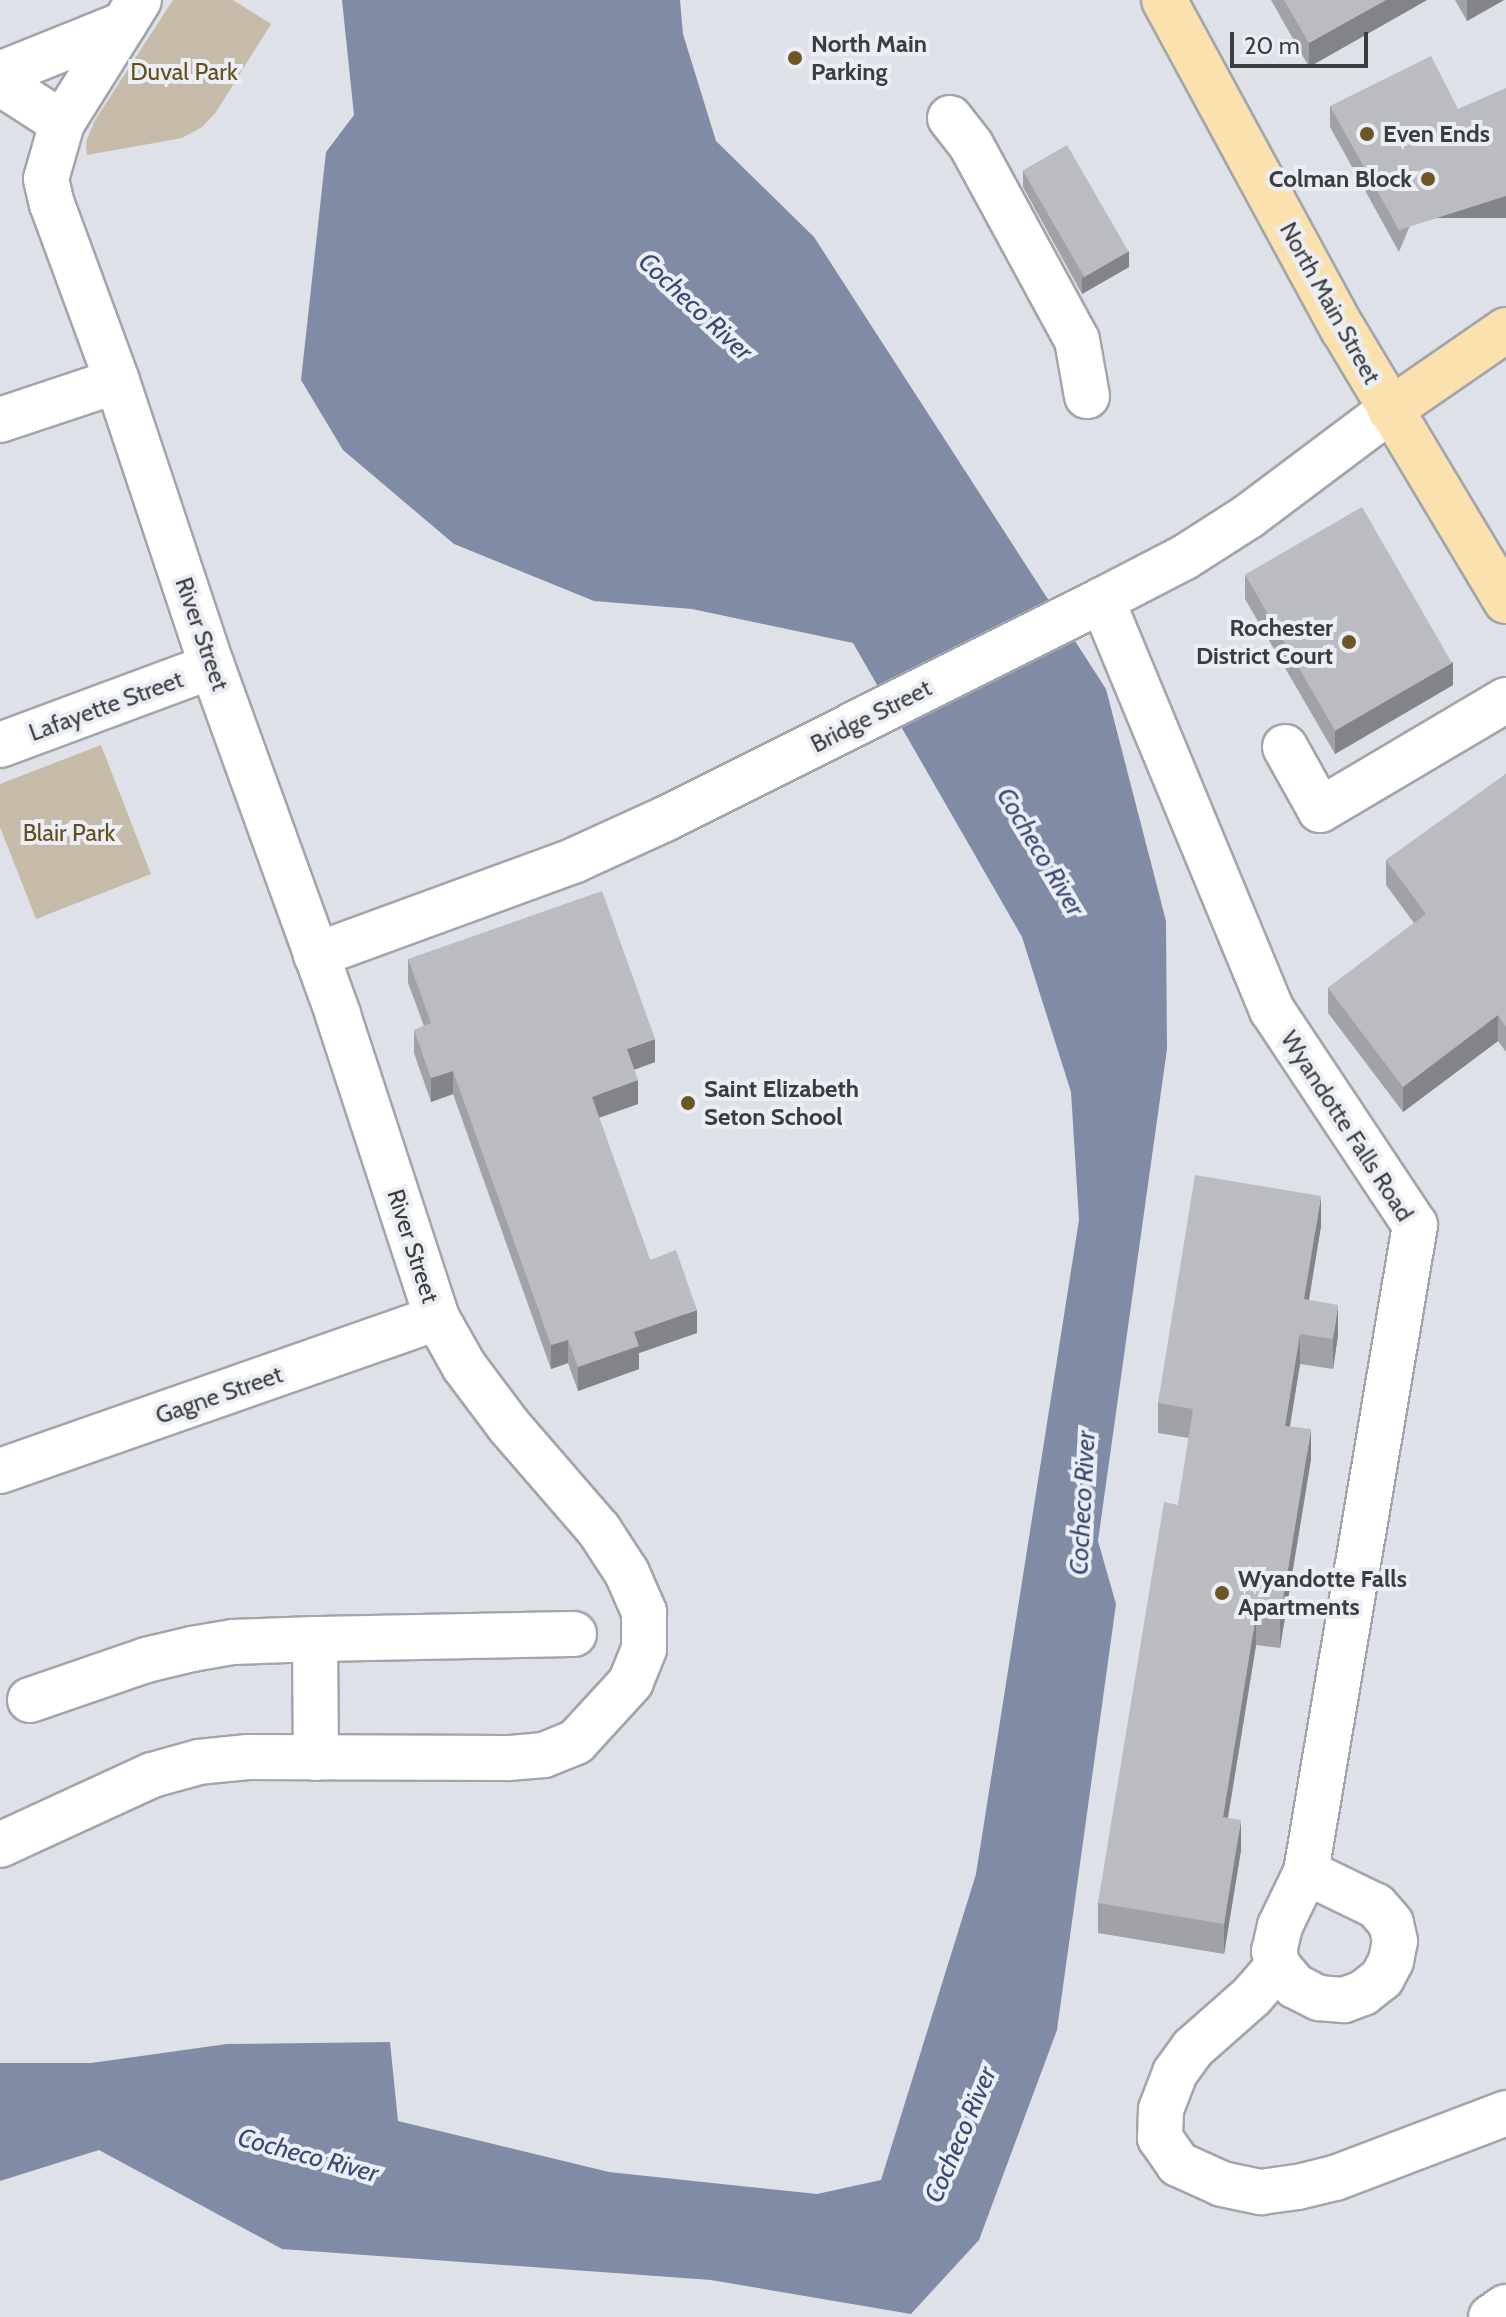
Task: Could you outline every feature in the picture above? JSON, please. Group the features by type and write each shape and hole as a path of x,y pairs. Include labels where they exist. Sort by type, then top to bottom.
{"main road":[{"name":"North Main Street","path":"1164,0 1390,410 1506,601"},
{"path":"1390,410 1506,330"}],"street":[{"name":"River Street","path":"0,74 132,12"},
{"name":"River Street","path":"0,1845 152,1775 199,1762 248,1757 508,1758 544,1755 576,1742 606,1711 631,1682 644,1649 644,1612 627,1573 599,1530 509,1426 464,1366 437,1318 316,955 212,666 117,381 52,204 46,179 62,123 132,12"},
{"path":"0,83 62,123"},
{"path":"950,118 971,145 1077,340 1087,396"},
{"path":"0,420 117,381"},
{"name":"Bridge Street","path":"316,955 575,860 842,731 1185,557 1249,516 1390,410"},
{"name":"Wyandotte Falls Road","path":"1092,604 1272,1010 1415,1225 1306,1872 1280,1926 1274,1951 1278,1966"},
{"name":"Lafayette Street","path":"0,745 212,666"},
{"path":"1285,747 1320,810 1506,700"},
{"name":"Gagne Street","path":"0,1471 437,1318"},
{"path":"30,1700 146,1660 233,1642 574,1634"},
{"path":"315,1639 316,1758"},
{"path":"1306,1872 1376,1906 1391,1923 1395,1941 1391,1961 1382,1978 1363,1993 1344,2000 1319,1998 1295,1986 1278,1966 1252,1996 1193,2048 1175,2073 1161,2109 1160,2138 1178,2164 1222,2184 1261,2192 1298,2187 1335,2178 1506,2113"},
{"path":"1491,2317 1506,2307"}],"green space":[{"name":"Duval Park","path":"173,0 233,0 271,24 216,112 202,127 182,138 87,155 86,142 95,120"},
{"name":"Blair Park","path":"101,745 151,874 36,919 0,827 0,784"}],"water":[{"name":"Cocheco River","path":"342,0 680,0 683,34 716,141 814,237 1106,689 1166,921 1167,1049 1098,1541 1116,1604 1057,2030 979,2240 911,2314 711,2280 282,2249 99,2150 0,2181 0,2063 91,2063 227,2044 390,2042 398,2121 609,2172 817,2194 881,2180 976,1874 1079,1220 1071,1092 1022,937 853,643 692,609 594,601 454,544 343,450 301,380 326,152 354,115"}],"building":[{"path":"1284,0 1386,0 1309,43"},
{"name":"Colman Block","path":"1431,56 1458,109 1506,88 1506,196 1399,230 1330,106"},
{"path":"1067,145 1128,252 1084,277 1023,170"},
{"name":"Rochester District Court","path":"1362,507 1452,663 1335,730 1245,574"},
{"path":"1506,774 1506,1027 1498,1015 1403,1087 1328,988 1426,914 1386,860"},
{"path":"602,891 655,1039 627,1049 638,1080 592,1097 650,1260 676,1250 697,1310 634,1332 639,1346 578,1367 568,1340 551,1345 453,1071 431,1078 414,1030 431,1023 408,959"},
{"name":"Wyandotte Falls Apartments","path":"1195,1175 1321,1196 1304,1299 1338,1305 1333,1339 1300,1334 1285,1426 1311,1429 1280,1618 1256,1615 1223,1817 1241,1820 1224,1924 1098,1903 1164,1502 1178,1505 1193,1409 1158,1403"}],"place":[{"name":"North Main Parking","path":"795,58"},
{"name":"Even Ends","path":"1367,134"},
{"name":"Colman Block","path":"1428,179"},
{"name":"Rochester District Court","path":"1349,642"},
{"name":"Saint Elizabeth Seton School","path":"688,1103"},
{"name":"Wyandotte Falls Apartments","path":"1222,1593"}]}
